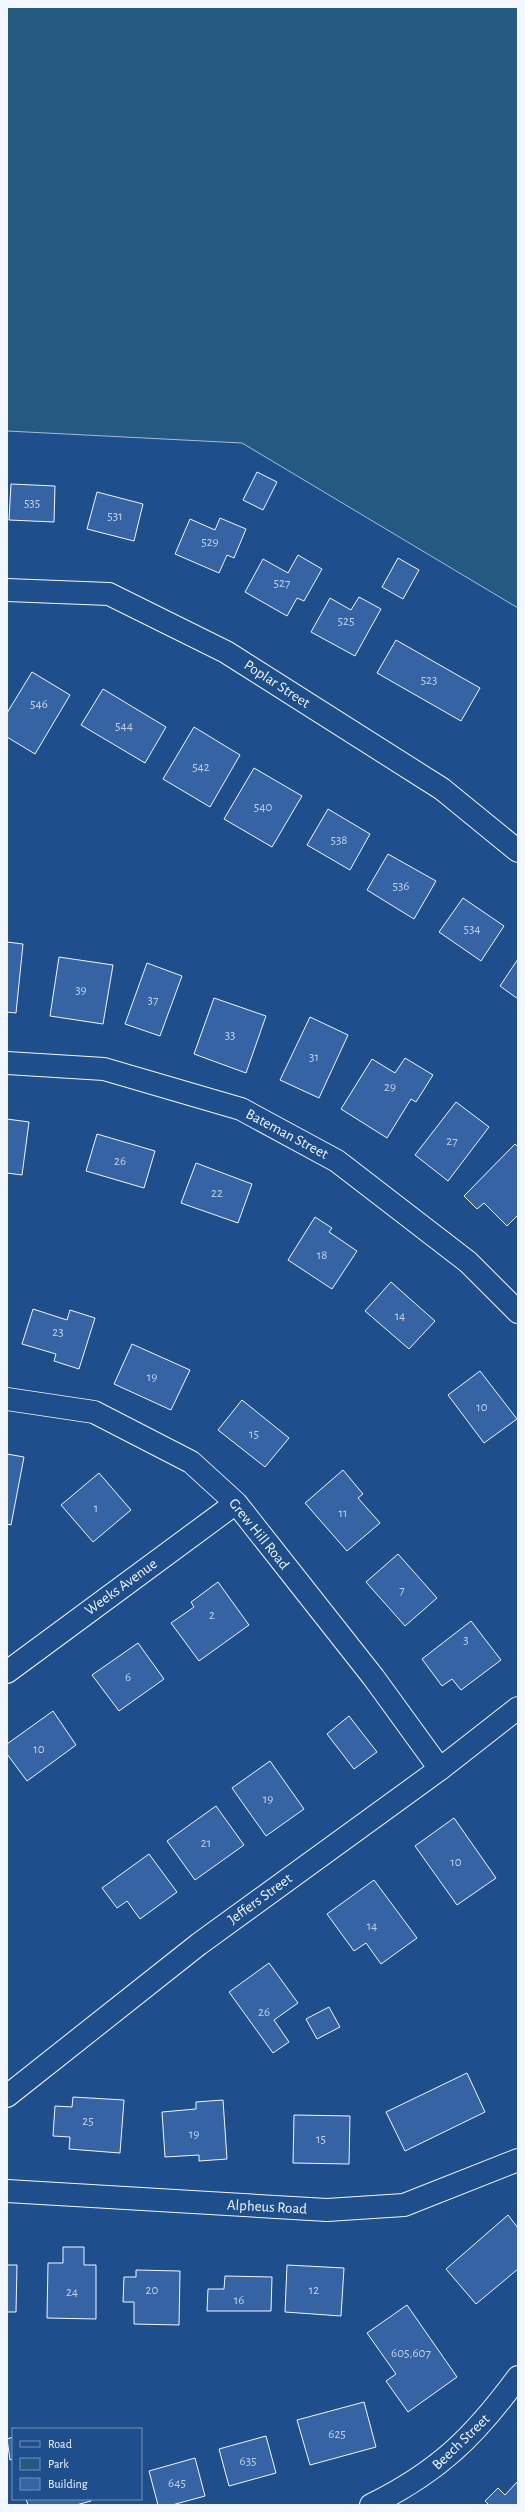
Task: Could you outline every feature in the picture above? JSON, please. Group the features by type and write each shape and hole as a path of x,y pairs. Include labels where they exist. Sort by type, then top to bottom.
{"street":[{"name":"Poplar Street","path":"7,590 109,594 226,652 442,789 518,851"},
{"name":"Bateman Street","path":"7,1063 104,1069 241,1109 337,1161 468,1262 518,1312"},
{"name":"Grew Hill Road","path":"7,1399 94,1412 192,1462 236,1503 374,1678 440,1769"},
{"name":"Weeks Avenue","path":"7,1672 236,1503"},
{"name":"Jeffers Street","path":"7,2096 199,1944 440,1769 518,1708"},
{"name":"Alpheus Road","path":"7,2191 327,2210 404,2205 518,2160"},
{"name":"Beech Street","path":"371,2505 413,2483 452,2454 487,2418 518,2377"}],"green space":[{"path":"7,7 518,7 518,608 242,443 7,431"}],"building":[{"path":"257,472 277,482 263,510 243,500"},
{"path":"11,484 55,486 54,522 9,520"},
{"path":"97,492 143,504 134,541 87,529"},
{"path":"220,518 246,529 234,558 227,555 219,573 175,554 190,519 215,530"},
{"path":"298,555 322,569 304,601 297,598 287,616 245,592 263,559 288,573"},
{"path":"398,558 419,570 403,599 382,587"},
{"path":"359,597 381,609 355,656 311,632 330,598 351,610"},
{"path":"396,640 480,688 461,721 377,673"},
{"path":"32,672 70,695 35,754 7,737 7,713"},
{"path":"103,689 166,727 145,763 81,725"},
{"path":"194,727 240,755 210,807 163,779"},
{"path":"254,768 302,796 272,847 224,819"},
{"path":"328,809 370,834 350,870 307,845"},
{"path":"388,854 436,881 414,919 367,890"},
{"path":"463,898 504,926 481,961 439,932"},
{"path":"7,942 23,944 16,1013 7,1012"},
{"path":"59,957 113,965 103,1024 50,1016"},
{"path":"518,959 518,999 500,986"},
{"path":"147,963 182,976 160,1036 125,1024"},
{"path":"214,998 266,1016 246,1073 194,1054"},
{"path":"310,1017 348,1035 319,1098 280,1080"},
{"path":"405,1058 433,1075 416,1102 411,1099 387,1138 341,1109 372,1059 395,1073"},
{"path":"456,1102 489,1127 448,1181 415,1155"},
{"path":"7,1119 29,1122 22,1175 7,1173"},
{"path":"97,1134 155,1151 144,1188 86,1171"},
{"path":"515,1144 518,1147 518,1215 507,1226 484,1203 477,1209 464,1196"},
{"path":"196,1163 252,1184 238,1223 181,1203"},
{"path":"315,1217 332,1228 329,1232 357,1251 332,1289 288,1260"},
{"path":"391,1282 435,1321 409,1349 365,1311"},
{"path":"33,1309 67,1320 70,1310 95,1318 79,1369 54,1361 56,1354 22,1344"},
{"path":"132,1344 190,1370 171,1410 114,1384"},
{"path":"480,1371 517,1419 484,1443 448,1395"},
{"path":"242,1400 289,1438 265,1467 218,1430"},
{"path":"7,1454 24,1457 11,1525 7,1524"},
{"path":"343,1470 363,1494 358,1498 380,1523 347,1551 305,1503"},
{"path":"99,1473 131,1510 93,1542 61,1505"},
{"path":"398,1554 437,1598 405,1626 366,1582"},
{"path":"218,1582 249,1625 199,1661 171,1623 194,1607 191,1602"},
{"path":"471,1621 501,1660 461,1690 452,1679 442,1686 422,1659"},
{"path":"138,1643 164,1679 119,1711 92,1675"},
{"path":"53,1711 76,1745 27,1781 7,1754 7,1744"},
{"path":"349,1716 377,1752 354,1769 327,1734"},
{"path":"270,1761 304,1809 266,1836 232,1788"},
{"path":"216,1806 244,1845 195,1880 167,1841"},
{"path":"454,1818 496,1878 457,1905 415,1846"},
{"path":"149,1854 177,1892 140,1919 127,1901 117,1908 102,1888"},
{"path":"374,1880 417,1938 381,1964 366,1943 354,1951 327,1914"},
{"path":"269,1963 298,2003 274,2020 289,2042 273,2053 229,1992"},
{"path":"329,2007 340,2027 317,2039 306,2019"},
{"path":"467,2073 485,2112 405,2151 386,2112"},
{"path":"73,2097 124,2100 120,2153 69,2149 70,2137 53,2136 55,2106 72,2107"},
{"path":"223,2100 227,2159 199,2161 199,2155 165,2157 162,2112 196,2109 196,2102"},
{"path":"294,2115 350,2116 349,2164 293,2163"},
{"path":"508,2215 518,2228 518,2269 476,2304 446,2269"},
{"path":"63,2247 84,2247 84,2265 96,2265 96,2319 47,2318 48,2263 63,2263"},
{"path":"7,2265 17,2265 16,2312 7,2312"},
{"path":"287,2265 344,2268 341,2316 285,2312"},
{"path":"136,2270 180,2271 179,2325 134,2324 134,2302 123,2302 124,2277 136,2277"},
{"path":"225,2276 272,2277 271,2311 207,2311 208,2289 224,2289"},
{"path":"407,2305 457,2377 408,2412 386,2381 396,2374 367,2333"},
{"path":"364,2402 376,2447 310,2465 297,2420"},
{"path":"266,2436 276,2473 229,2486 219,2449"},
{"path":"12,2437 12,2459 10,2460 7,2439"},
{"path":"195,2458 205,2496 172,2505 158,2505 149,2471"},
{"path":"518,2481 518,2505 489,2505 485,2501 498,2488 505,2495"},
{"path":"26,2500 91,2501 76,2505 28,2505"}]}
